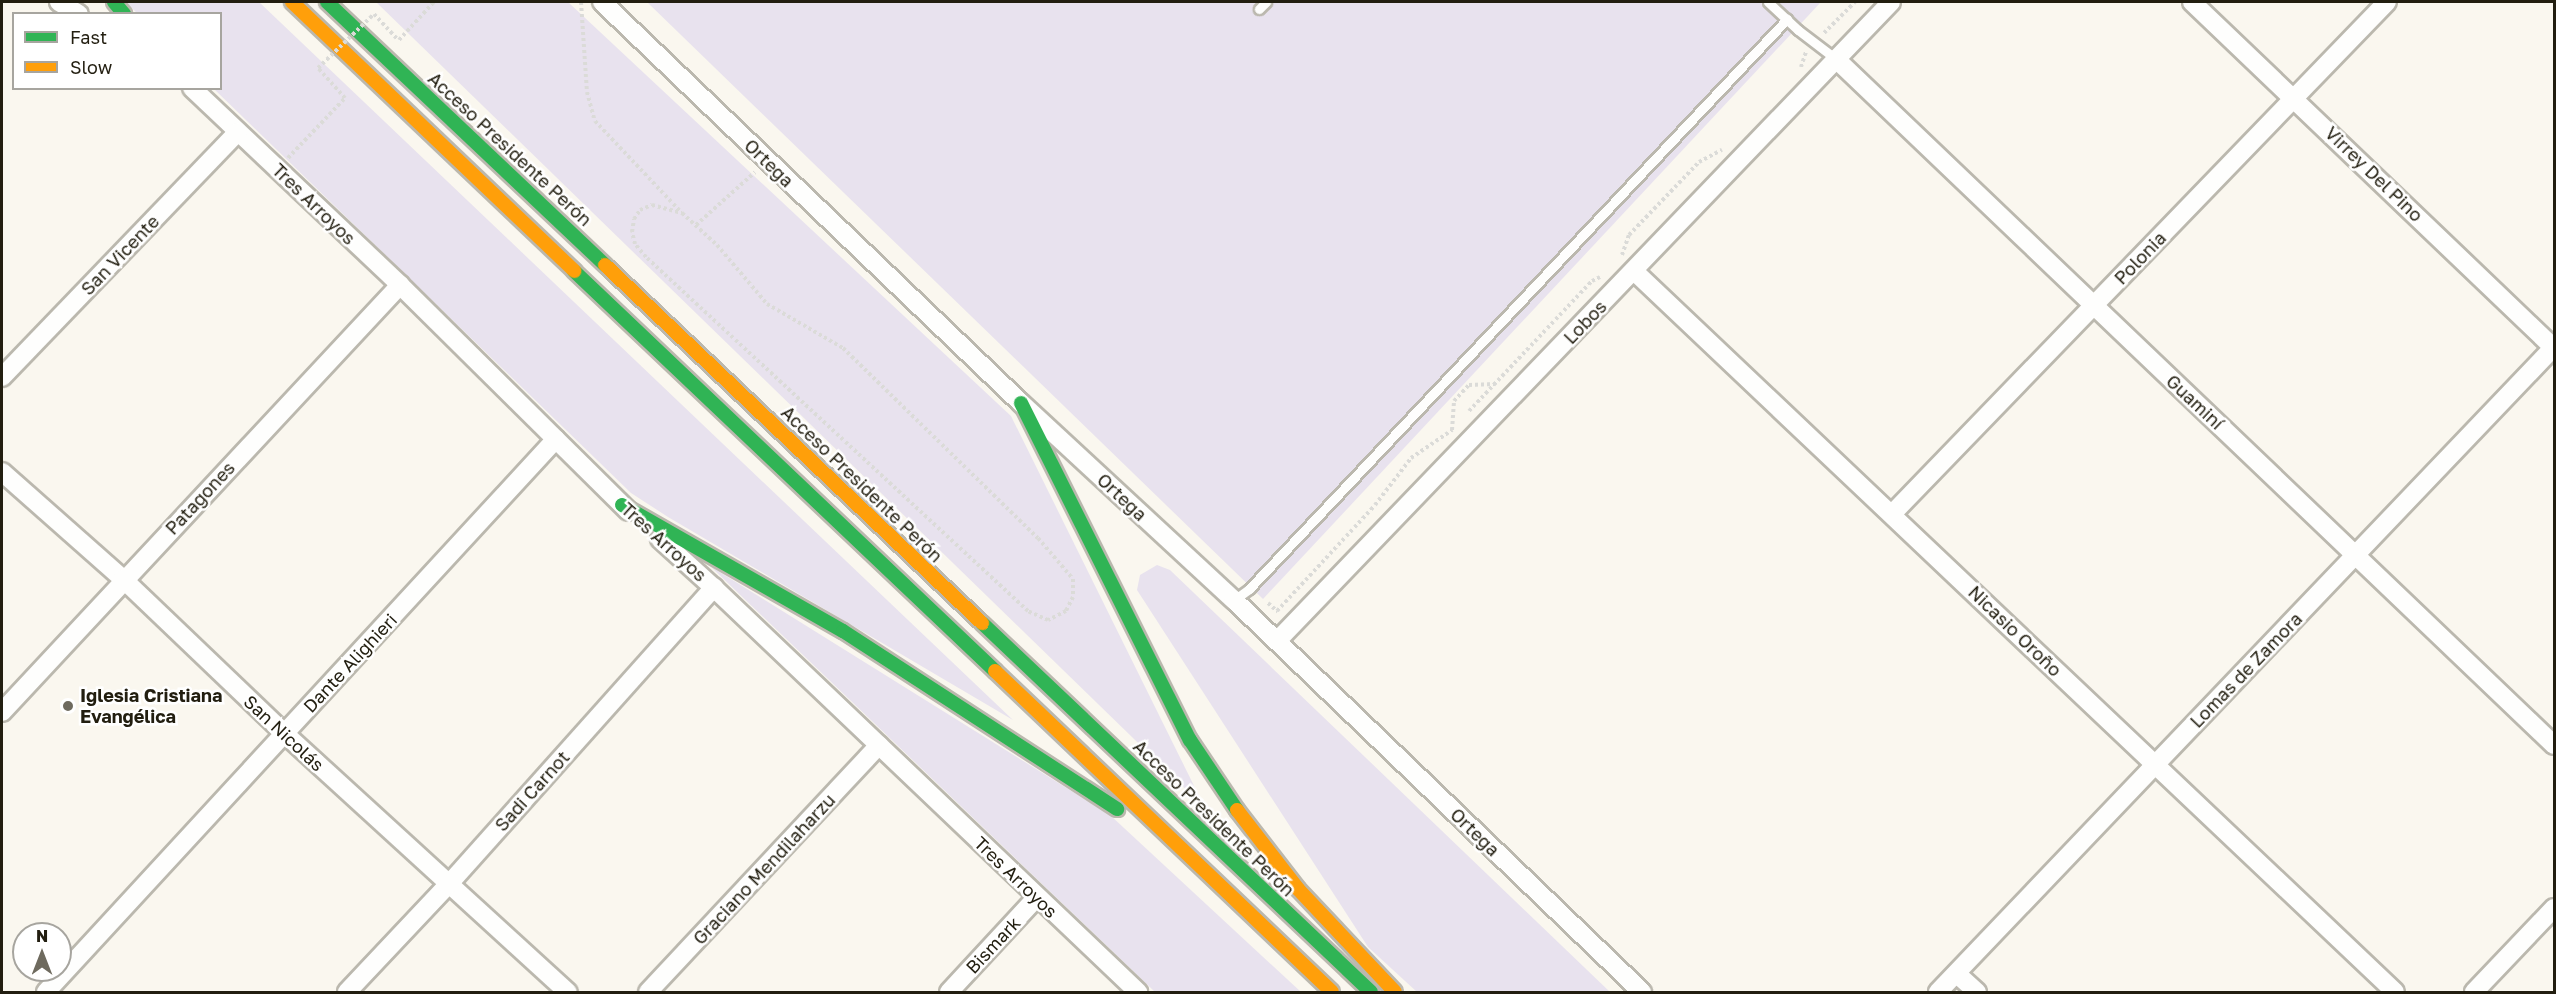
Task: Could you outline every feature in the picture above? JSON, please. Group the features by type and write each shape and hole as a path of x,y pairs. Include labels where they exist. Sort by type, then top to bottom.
{"highway":[{"path":"292,2 1332,993"},
{"name":"Acceso Presidente Perón","path":"327,2 1371,993"},
{"path":"1021,403 1190,740 1235,807 1291,881 1347,945 1395,993"},
{"path":"622,505 843,631 1100,796 1188,872 1276,939"}],"street":[{"path":"58,2 76,12"},
{"name":"Ortega","path":"602,2 1021,403 1234,600 1642,993"},
{"name":"Lobos","path":"1277,641 1891,2"},
{"name":"Virrey Del Pino","path":"2192,2 2294,97 2554,348"},
{"name":"Polonia","path":"1892,514 2387,2"},
{"name":"Guaminí","path":"1836,59 2093,307 2357,554 2554,745"},
{"name":"Tres Arroyos","path":"194,90 400,285 622,505 714,588 1138,993"},
{"name":"San Vicente","path":"2,377 238,132"},
{"name":"Nicasio Oroño","path":"1634,271 2395,993"},
{"name":"Patagones","path":"2,712 123,579 400,285"},
{"name":"Lomas de Zamora","path":"1938,993 2554,348"},
{"name":"Dante Alighieri","path":"46,993 556,439"},
{"name":"San Nicolás","path":"2,472 123,579 285,734 568,993"},
{"name":"Sadi Carnot","path":"347,993 448,885 714,588"},
{"name":"Graciano Mendilaharzu","path":"648,993 879,746"},
{"name":"Bismark","path":"949,993 1036,898"},
{"path":"2474,993 2554,908"},
{"path":"1957,974 1977,993"}],"lane":[{"path":"1768,2 1836,59"},
{"path":"1234,600 1249,589 1786,19"}],"path":[{"path":"278,169 345,98 318,68 374,14 398,40 434,2"},
{"path":"581,2 589,105 595,121 682,213 717,244 767,304 843,348 1038,538 1073,579 1073,597 1065,610 1048,620 1028,611 646,257 635,244 632,232 634,219 640,210 651,205 682,213"},
{"path":"1795,74 1802,66 1803,55 1855,2"},
{"path":"1616,262 1621,256 1629,235 1699,162 1729,146"},
{"path":"696,225 767,161"},
{"path":"1467,414 1592,281 1605,274"},
{"path":"1452,430 1454,402 1469,385 1495,384"},
{"path":"1277,611 1375,505 1411,458 1452,430 1459,422"}],"shaded area":[{"path":"125,2 259,2 1013,720 631,493 215,90 222,90 222,12 136,12"},
{"path":"376,2 568,2 1011,416 1205,808"},
{"path":"647,2 1821,2 1263,599"},
{"path":"1157,565 1170,570 1610,992 1417,992 1368,947 1137,590 1140,575"},
{"path":"710,566 1110,815 1301,992 1155,992"}],"traffic: fast":[{"path":"114,2 122,12"},
{"path":"327,2 605,265"},
{"path":"574,271 995,671"},
{"path":"1021,403 1190,740 1237,810"},
{"path":"622,505 843,631 1117,809"},
{"path":"982,623 1371,992"}],"traffic: slow":[{"path":"292,2 574,271"},
{"path":"605,265 982,623"},
{"path":"995,671 1332,992"},
{"path":"1237,810 1298,889 1395,992"}],"place":[{"name":"Iglesia Cristiana Evangélica","path":"68,706"}]}
